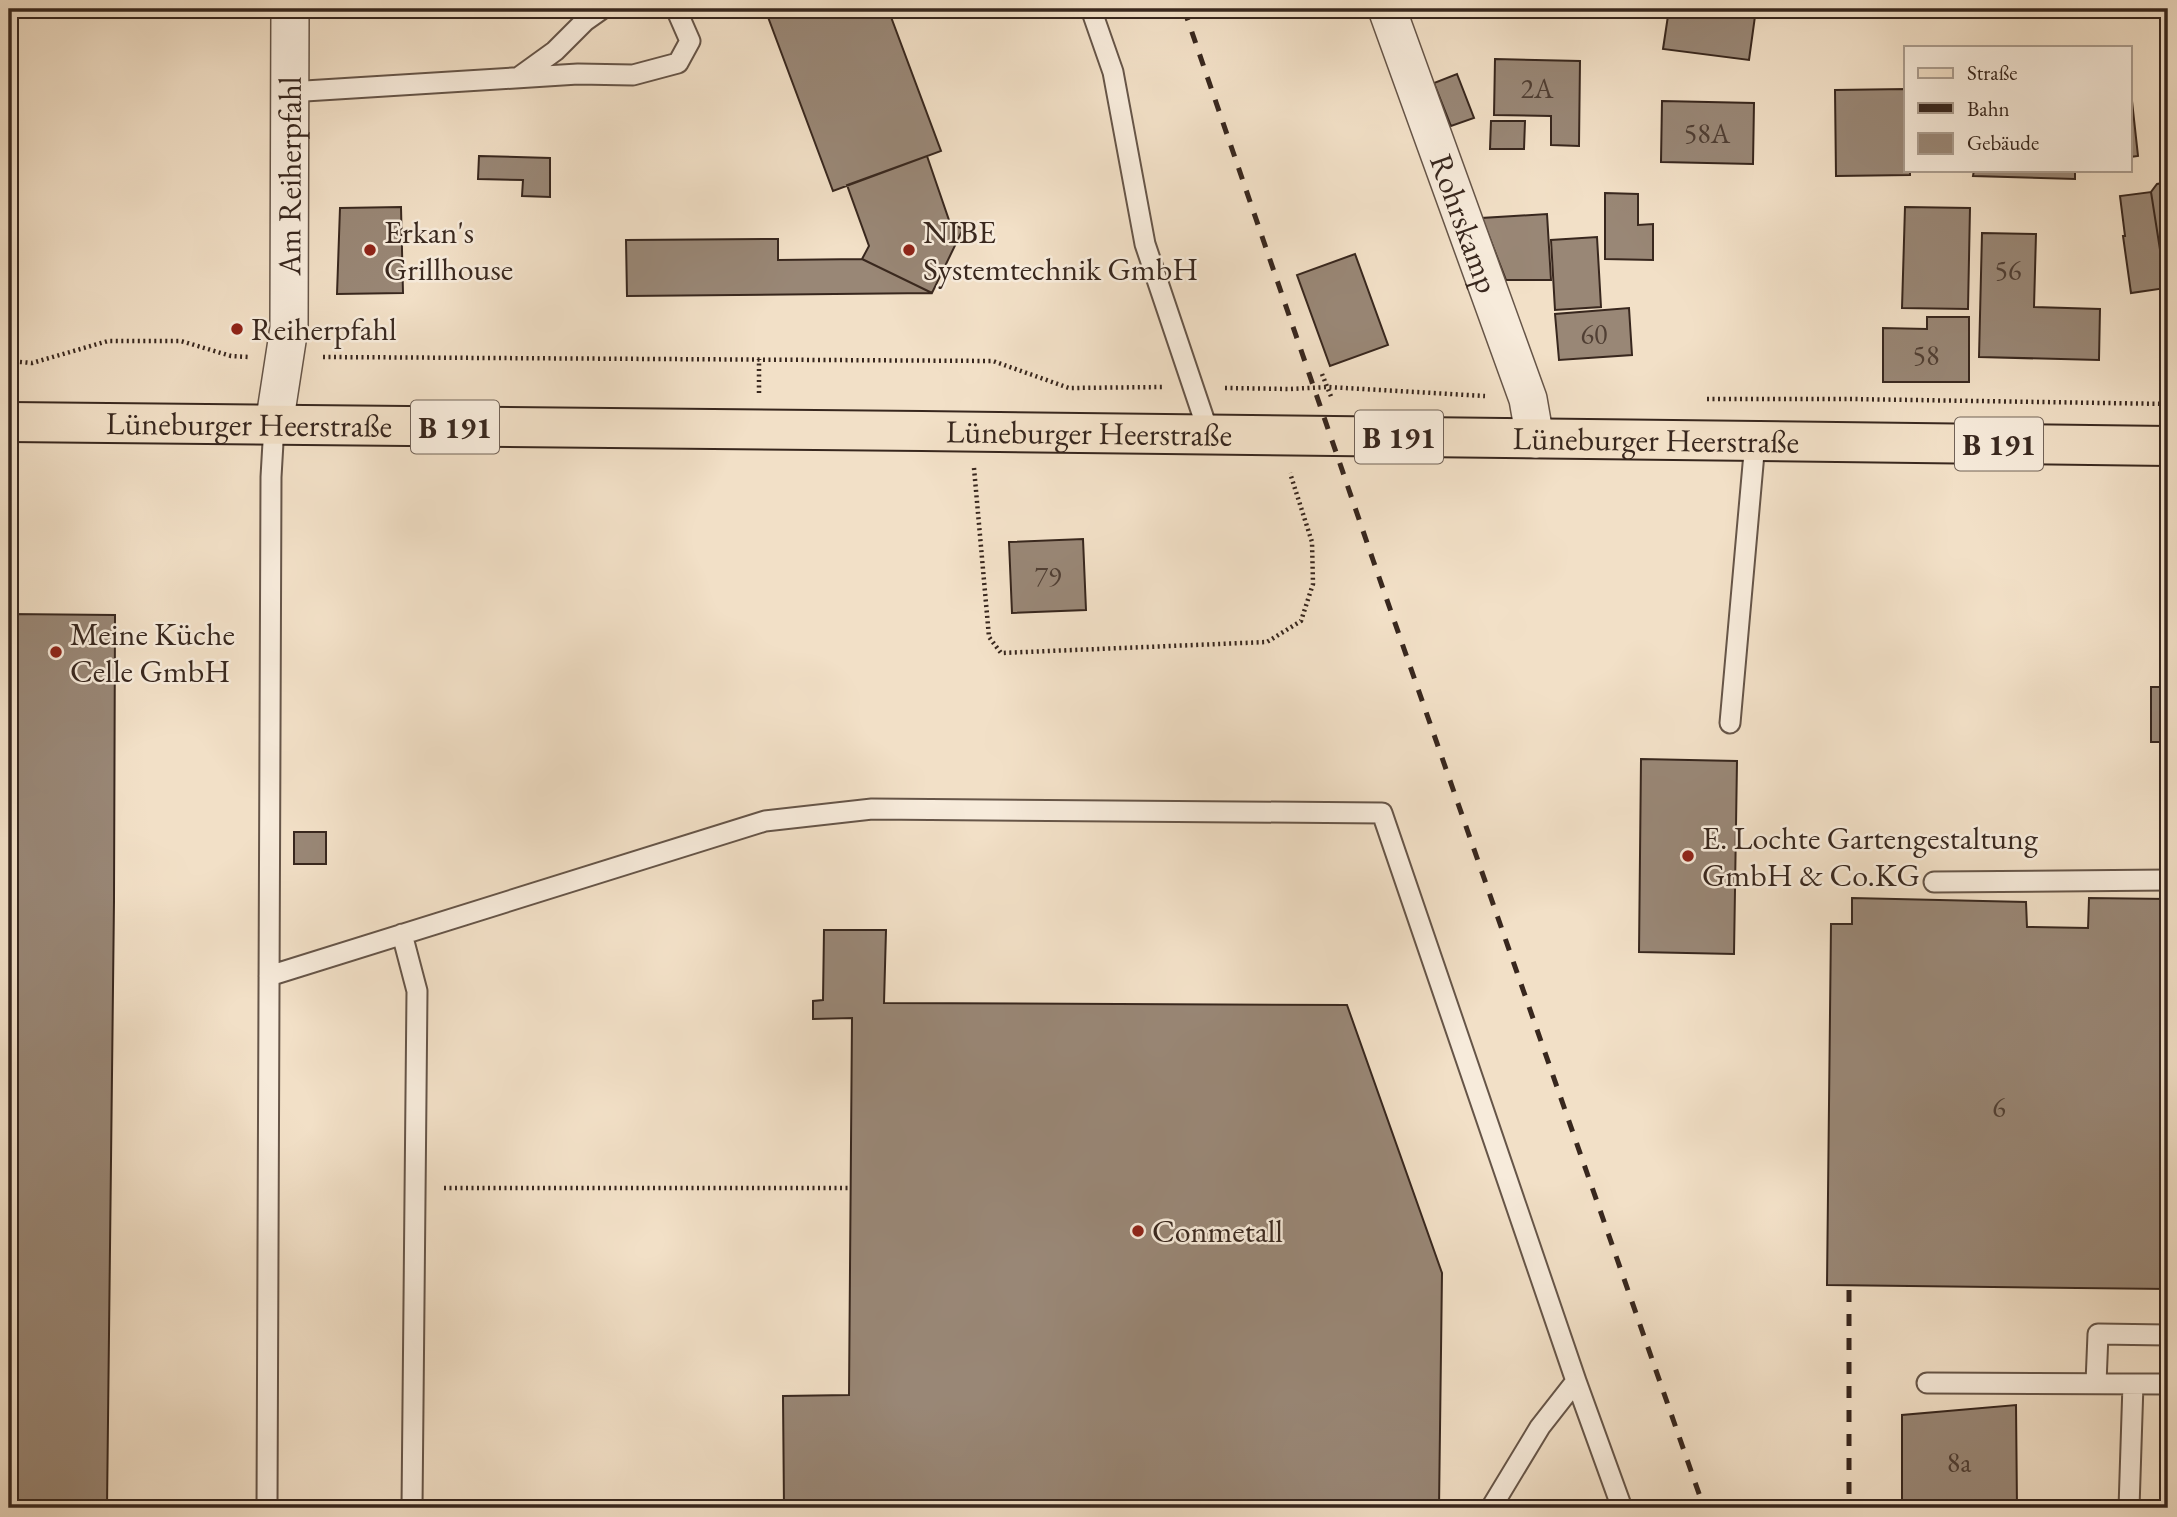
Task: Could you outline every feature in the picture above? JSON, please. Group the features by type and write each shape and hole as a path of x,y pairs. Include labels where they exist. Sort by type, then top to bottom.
{"main road":[{"name":"Lüneburger Heerstraße","path":"9,422 2168,446"}],"street":[{"name":"Am Reiherpfahl","path":"274,425 289,328 290,9"},
{"name":"Rohrskamp","path":"1387,9 1528,399 1535,439"}],"lane":[{"path":"519,78 555,51 585,21 602,9"},
{"path":"289,92 578,74 633,75 678,63 691,41 676,9"},
{"path":"1091,9 1113,72 1145,244 1209,434"},
{"path":"267,1508 271,477 274,425"},
{"path":"1730,723 1755,442"},
{"path":"269,976 765,821 872,808 1382,813 1622,1508"},
{"path":"1934,882 2168,880"},
{"path":"402,933 417,991 412,1508"},
{"path":"2096,1383 2098,1334 2168,1335"},
{"path":"1491,1508 1540,1427 1576,1381"},
{"path":"1927,1383 2168,1384"},
{"path":"2129,1508 2133,1384"}],"path":[{"path":"9,361 32,363 108,341 181,341 231,356 284,359 351,356 993,361 1069,388 1328,387 1528,399"},
{"path":"1696,399 2168,404"},
{"path":"975,432 974,464 989,637 1001,653 1267,642 1301,621 1313,584 1312,542 1285,460 1280,435"},
{"path":"415,1188 851,1188"}],"building":[{"path":"765,9 888,9 941,151 833,191"},
{"path":"1669,9 1756,9 1749,60 1663,49"},
{"path":"1495,59 1580,61 1579,146 1551,145 1551,116 1494,115"},
{"path":"1457,74 1474,118 1451,126 1434,83"},
{"path":"1904,89 1904,172 1910,172 1910,175 1836,176 1835,90"},
{"path":"1662,101 1754,103 1753,164 1661,162"},
{"path":"2132,101 2138,156 2132,157"},
{"path":"1491,121 1525,121 1524,149 1490,149"},
{"path":"479,156 550,158 550,197 522,196 523,180 478,179"},
{"path":"927,156 950,223 963,229 932,293 862,259 869,246 847,185"},
{"path":"1974,172 2075,172 2075,179 1973,176"},
{"path":"2168,182 2166,288 2151,192 2157,184"},
{"path":"2151,192 2166,288 2131,293 2120,196"},
{"path":"1605,193 1638,194 1638,225 1653,224 1653,260 1605,259"},
{"name":"Erkan's Grillhouse","path":"401,207 403,293 337,294 340,208"},
{"path":"1905,207 1970,208 1968,309 1902,308"},
{"path":"1547,214 1551,280 1506,280 1482,218"},
{"path":"1982,233 2036,234 2034,307 2100,309 2099,360 1979,357"},
{"path":"1597,237 1601,307 1555,310 1551,240"},
{"path":"778,239 778,260 862,259 932,293 627,296 626,240"},
{"path":"1355,254 1388,345 1330,366 1297,275"},
{"path":"1629,308 1632,355 1559,360 1555,314"},
{"path":"1927,317 1969,317 1969,382 1883,382 1883,328 1927,329"},
{"path":"1083,539 1086,610 1012,613 1009,542"},
{"path":"9,614 115,615 107,1508 9,1508"},
{"path":"2151,687 2168,687 2168,742 2151,742"},
{"name":"E. Lochte Gartengestaltung GmbH & Co.KG","path":"1641,759 1737,761 1734,954 1639,952"},
{"path":"294,832 326,832 326,864 294,864"},
{"path":"1852,898 2026,902 2027,927 2088,928 2089,898 2168,899 2168,1289 1827,1285 1831,924 1852,924"},
{"name":"Conmetall","path":"824,930 886,930 884,1003 1347,1005 1442,1273 1439,1508 784,1508 783,1396 849,1395 852,1018 813,1019 813,1001 823,1000"},
{"path":"2016,1405 2017,1508 1902,1508 1902,1415"}],"railway":[{"path":"1184,9 1704,1508"},
{"path":"1849,1290 1849,1508"}],"place":[{"name":"Erkan's Grillhouse","path":"370,250"},
{"name":"NIBE Systemtechnik GmbH","path":"909,250"},
{"name":"Reiherpfahl","path":"237,329"},
{"name":"Meine Küche Celle GmbH","path":"56,652"},
{"name":"E. Lochte Gartengestaltung GmbH & Co.KG","path":"1688,856"},
{"name":"Conmetall","path":"1138,1231"}]}
